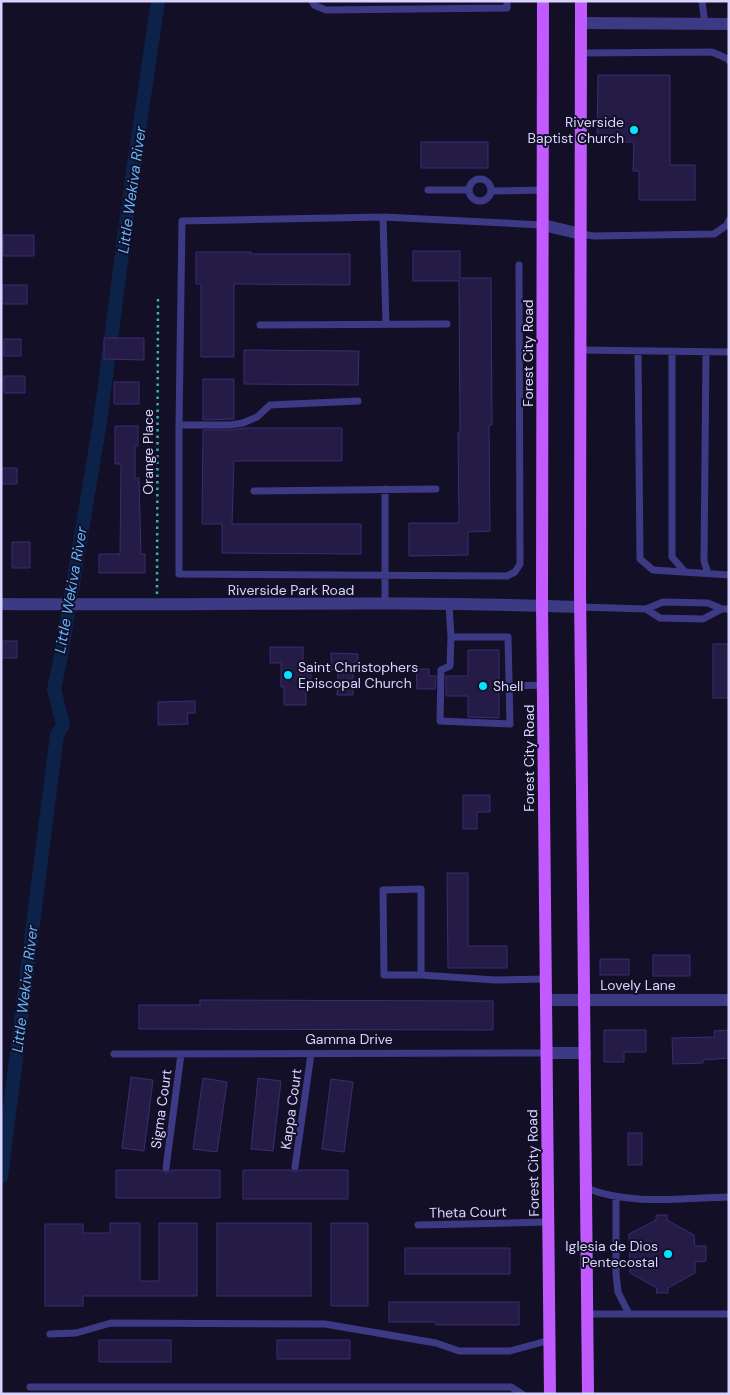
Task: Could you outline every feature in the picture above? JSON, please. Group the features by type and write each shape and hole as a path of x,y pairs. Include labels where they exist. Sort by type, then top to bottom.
{"main road":[{"name":"Forest City Road","path":"543,1 542,606 550,1394"},
{"path":"581,1 580,607 588,1394"}],"street":[{"path":"581,23 729,24"},
{"path":"543,224 580,234"},
{"name":"Riverside Park Road","path":"1,604 385,604 580,607"},
{"name":"Lovely Lane","path":"546,1000 729,1000"},
{"name":"Gamma Drive","path":"547,1054 584,1054"}],"lane":[{"path":"312,1 314,5 326,10 507,8 507,1"},
{"path":"702,1 705,24"},
{"path":"581,52 712,52 729,61"},
{"path":"480,179 489,184 491,191 488,197 481,200 471,197 469,190 473,180 480,179"},
{"path":"428,190 469,190"},
{"path":"491,191 543,190"},
{"path":"519,265 520,564 515,572 507,576 179,574 182,221 383,218 543,224"},
{"path":"383,218 386,324"},
{"path":"580,234 594,236 714,234 727,225 729,220"},
{"path":"260,325 448,324"},
{"path":"580,350 729,352"},
{"path":"638,351 640,559 653,570 729,575"},
{"path":"672,352 672,557 685,572"},
{"path":"706,352 704,561 708,573"},
{"path":"179,424 243,424 257,417 270,405 358,401"},
{"path":"385,489 385,604"},
{"path":"254,491 436,489"},
{"path":"580,607 646,609 663,602 708,604 726,609"},
{"path":"449,605 450,666 441,670 440,721 510,724 508,637 451,637"},
{"path":"646,609 660,618 703,619 726,609"},
{"path":"509,686 544,685"},
{"path":"421,975 421,889 383,890 384,976 421,975 496,980 546,978"},
{"name":"Gamma Drive","path":"114,1054 547,1054"},
{"name":"Sigma Court","path":"166,1168 181,1054"},
{"name":"Kappa Court","path":"295,1167 311,1054"},
{"path":"586,1188 616,1197 634,1199 729,1196"},
{"path":"616,1197 616,1274 618,1292 629,1314"},
{"name":"Theta Court","path":"418,1225 548,1222"},
{"path":"587,1314 729,1314"},
{"path":"50,1334 76,1333 111,1323 325,1324 436,1343 459,1351 510,1351 550,1340"},
{"path":"30,1388 190,1390 511,1387 522,1394"}],"path":[{"name":"Orange Place","path":"157,605 158,298"}],"building":[{"name":"Riverside Baptist Church","path":"598,75 670,75 670,165 695,165 695,200 639,200 639,171 633,171 634,142 597,142"},
{"path":"421,142 488,142 488,168 421,168"},
{"path":"3,235 34,235 34,256 3,256"},
{"path":"413,251 460,251 460,278 491,278 492,425 489,425 490,531 468,532 468,555 409,556 409,523 459,523 459,281 413,281"},
{"path":"196,252 350,254 350,285 234,284 234,357 201,357 201,284 196,284"},
{"path":"2,285 27,285 27,304 2,304"},
{"path":"104,338 144,338 144,360 104,359"},
{"path":"4,339 21,339 21,356 4,356"},
{"path":"244,350 359,351 358,385 244,384"},
{"path":"4,376 25,376 25,393 4,393"},
{"path":"203,379 234,379 234,419 203,420"},
{"path":"114,382 139,382 139,404 114,404"},
{"path":"115,426 138,426 138,446 135,446 135,478 139,478 141,554 145,554 145,573 99,573 99,554 120,554 121,464 115,464"},
{"path":"342,428 342,461 234,461 232,524 361,524 361,554 222,553 222,524 202,524 203,430"},
{"path":"1,468 17,468 17,484 1,484"},
{"path":"12,542 30,542 30,568 12,568"},
{"path":"1,641 17,641 17,658 1,658"},
{"path":"713,644 729,644 729,698 713,698"},
{"path":"270,647 303,647 303,673 311,673 311,688 306,688 306,705 284,705 284,687 281,687 281,663 270,663"},
{"path":"468,650 499,650 499,718 468,717 468,696 446,696 446,676 468,676"},
{"path":"331,653 358,654 357,670 353,670 353,695 337,695 338,670 331,670"},
{"path":"416,669 429,669 429,676 436,676 435,689 417,689"},
{"path":"195,701 195,713 187,713 188,724 158,725 158,702"},
{"path":"463,795 490,795 490,812 477,812 477,829 463,829"},
{"path":"447,873 468,873 468,946 507,946 507,968 448,968"},
{"path":"653,955 690,955 690,976 653,976"},
{"path":"600,959 629,959 629,975 600,975"},
{"path":"200,1000 493,1001 493,1030 139,1029 139,1005 200,1005"},
{"path":"604,1030 646,1030 646,1052 624,1052 624,1062 604,1062"},
{"path":"729,1030 729,1058 703,1060 703,1063 673,1064 672,1038 715,1037 714,1031"},
{"path":"131,1077 153,1080 144,1151 122,1148"},
{"path":"203,1078 227,1082 217,1152 193,1149"},
{"path":"258,1078 281,1081 273,1151 251,1149"},
{"path":"331,1079 353,1082 344,1152 322,1149"},
{"path":"628,1133 642,1133 642,1165 628,1165"},
{"path":"116,1170 161,1170 166,1173 171,1170 220,1170 220,1198 116,1198"},
{"path":"243,1170 291,1170 295,1172 299,1170 348,1170 348,1199 243,1199"},
{"name":"Iglesia de Dios Pentecostal","path":"656,1215 667,1215 667,1220 694,1235 695,1246 706,1246 706,1261 695,1262 695,1273 668,1288 668,1293 656,1293 657,1288 630,1273 629,1234 656,1220"},
{"path":"110,1223 140,1223 140,1281 159,1281 159,1223 197,1223 197,1296 83,1296 83,1306 45,1306 45,1224 83,1224 83,1233 110,1233"},
{"path":"217,1223 311,1223 311,1296 217,1296"},
{"path":"331,1223 368,1223 368,1306 331,1306"},
{"path":"405,1248 510,1248 510,1274 405,1274"},
{"path":"389,1302 519,1302 519,1325 436,1325 436,1322 389,1322"},
{"path":"99,1340 171,1340 171,1362 99,1362"},
{"path":"277,1340 350,1340 350,1359 277,1359"}],"waterway":[{"name":"Little Wekiva River","path":"1,1177 57,735 63,725 54,689 100,422 132,178 158,1"}],"place":[{"name":"Riverside Baptist Church","path":"634,130"},
{"name":"Saint Christophers Episcopal Church","path":"288,675"},
{"name":"Shell","path":"483,686"},
{"name":"Iglesia de Dios Pentecostal","path":"668,1254"}]}
